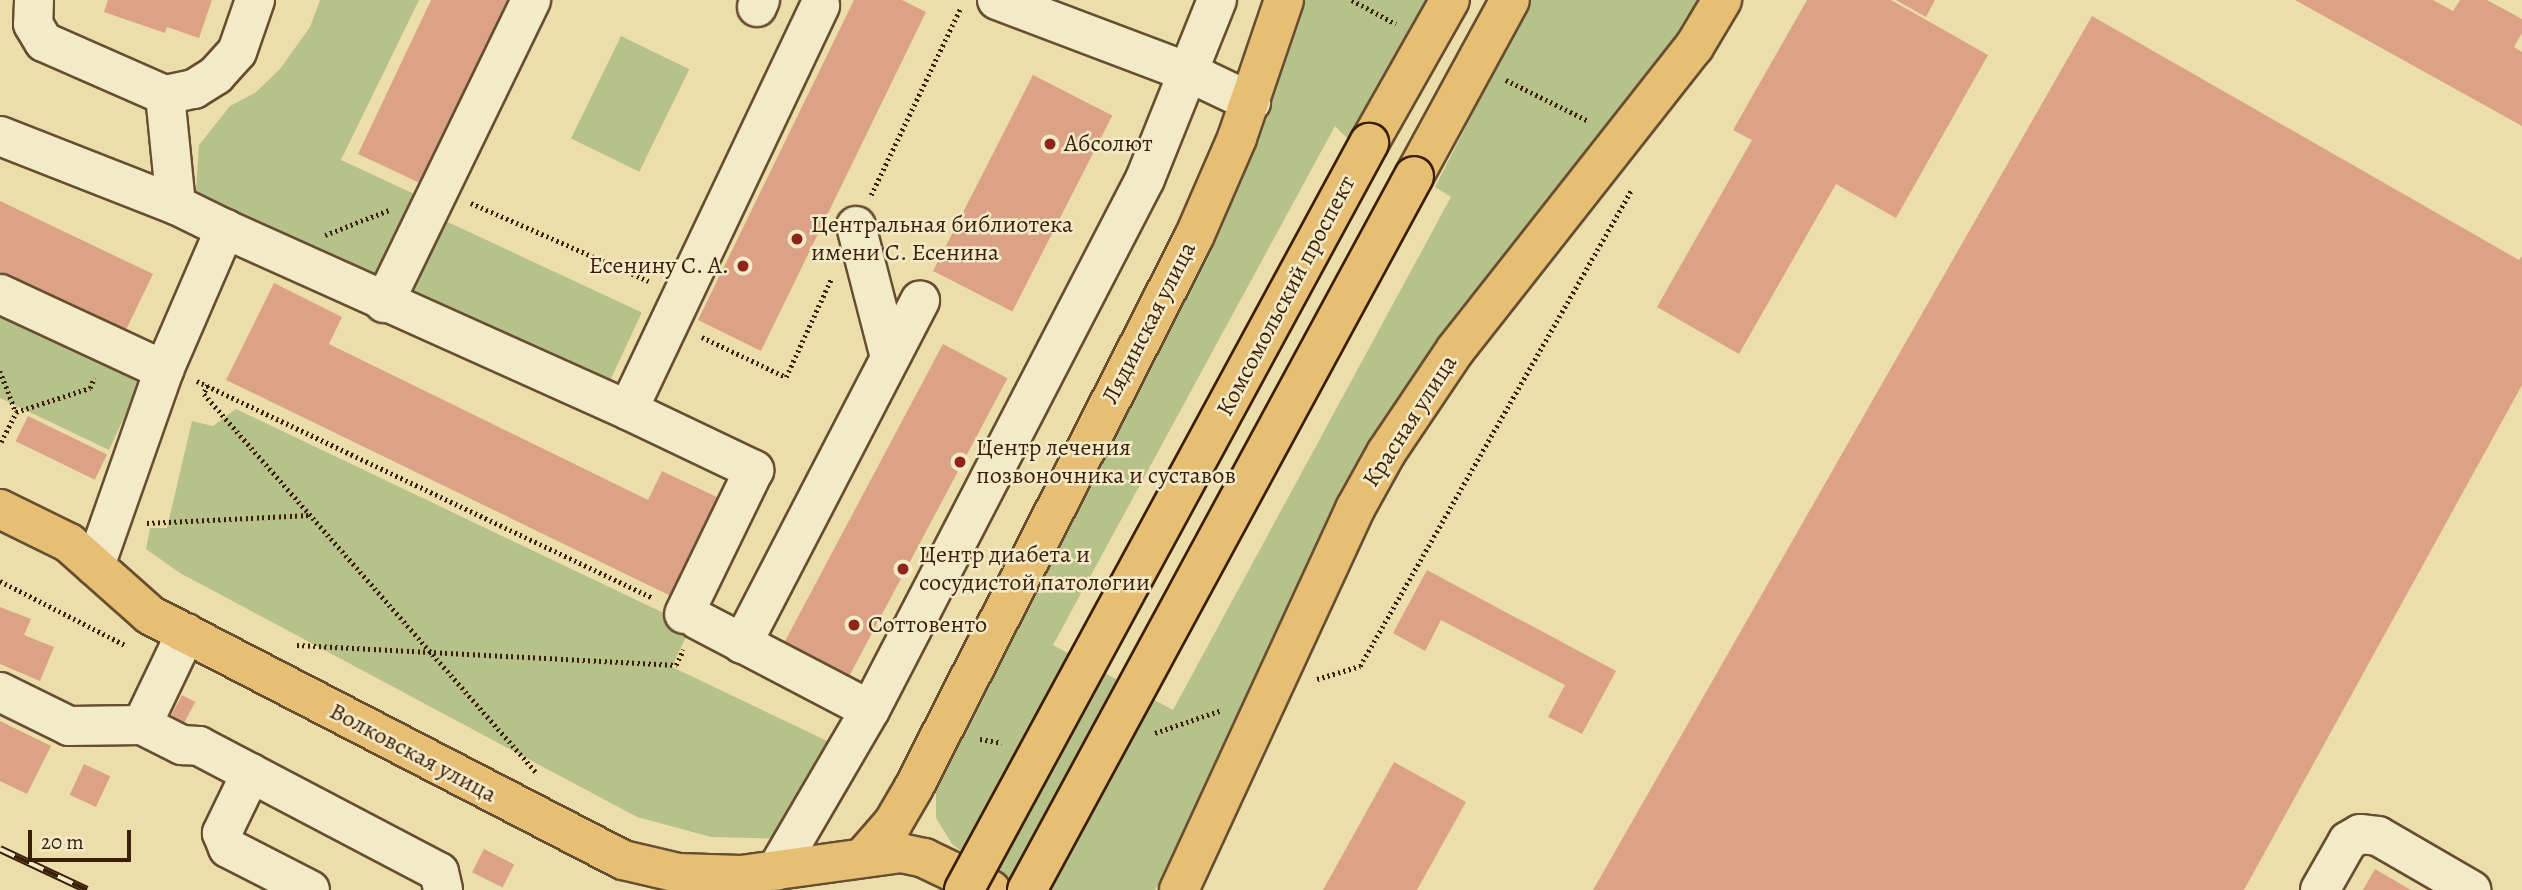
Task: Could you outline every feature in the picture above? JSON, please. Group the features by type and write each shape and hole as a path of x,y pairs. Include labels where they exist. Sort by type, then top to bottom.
{"main road":[{"name":"Лядинская улица","path":"866,854 893,823 914,787 1194,237 1251,102 1284,0"},
{"name":"Комсомольский проспект","path":"964,890 1369,143 1450,0"},
{"path":"1027,890 1510,0"},
{"name":"Красная улица","path":"1179,890 1355,509 1386,453 1456,349 1623,139 1693,47 1722,0"},
{"name":"Волковская улица","path":"0,509 69,544 150,615 623,860 679,873 776,871 866,854 913,855 991,890"}],"street":[{"path":"34,0 33,24 44,42 165,96 194,89 216,75 237,52 255,0"},
{"path":"384,303 531,0"},
{"path":"997,0 1188,72 1251,102"},
{"path":"776,871 870,710 1145,179 1217,0"},
{"path":"628,410 820,5"},
{"path":"165,96 176,205"},
{"path":"0,136 176,205 384,303 628,410 754,470 691,617 870,710"},
{"path":"856,226 890,357"},
{"path":"95,566 163,370 225,229"},
{"path":"0,294 163,370"},
{"path":"741,645 920,300"},
{"path":"142,725 186,633"},
{"path":"0,692 69,726 142,725 182,745 199,746 439,872 443,890"},
{"path":"251,774 222,832 228,848 310,890"},
{"path":"2320,890 2348,841 2360,834 2378,836 2470,890"}],"path":[{"path":"856,226 964,0"},
{"path":"1497,90 1504,79 1623,139"},
{"path":"1360,666 1638,177"},
{"path":"279,254 439,189 676,309 786,377 833,276"},
{"path":"1,442 16,412 90,388 107,343"},
{"path":"163,370 208,385 691,617"},
{"path":"0,371 16,412"},
{"path":"208,385 204,394 541,778"},
{"path":"144,533 146,523 310,515"},
{"path":"0,581 169,668"},
{"path":"297,645 676,665"}],"green space":[{"path":"320,0 419,0 341,160 425,199 379,291 195,206 199,145 230,106 255,93 280,69 310,27"},
{"path":"1303,0 1429,0 1351,142 1335,126 1053,645 1173,710 1451,197 1435,187 1531,0 1701,0 1679,37 1442,338 1370,444 1155,890 1030,890 978,864 952,844 936,818 936,782 1268,108"},
{"path":"621,36 689,69 639,172 571,138"},
{"path":"437,217 642,313 609,382 404,287"},
{"path":"0,314 142,379 109,450 0,398"},
{"path":"236,409 691,626 672,667 842,748 791,839 711,837 637,817 180,573 146,549 150,528 167,528 192,421 213,426"}],"building":[{"path":"108,0 212,0 199,38 167,27 165,33 104,12"},
{"path":"431,0 508,0 422,184 358,154"},
{"path":"854,0 902,0 926,12 761,351 698,320"},
{"path":"1807,0 1891,0 1988,55 1896,218 1836,184 1739,354 1657,307 1752,140 1733,130"},
{"path":"1896,0 1935,0 1926,17"},
{"path":"2295,0 2433,0 2453,11 2460,0 2487,0 2522,19 2522,33 2514,47 2522,52 2522,126"},
{"path":"2092,16 2519,260 2522,256 2522,385 2244,890 1593,890"},
{"path":"1033,75 1112,115 1012,311 933,271"},
{"path":"0,201 153,274 125,332 0,272"},
{"path":"274,283 342,317 329,344 648,500 662,471 721,499 673,597 226,380"},
{"path":"943,344 1007,378 844,686 779,652"},
{"path":"28,416 107,455 95,480 16,441"},
{"path":"1427,570 1616,671 1582,734 1548,717 1565,685 1441,620 1425,651 1393,633"},
{"path":"0,607 31,619 24,635 54,647 40,681 0,664"},
{"path":"182,695 195,702 184,724 170,717"},
{"path":"0,721 51,746 27,794 0,781"},
{"path":"1394,762 1466,802 1417,890 1323,890"},
{"path":"84,764 110,776 96,807 70,795"},
{"path":"484,849 514,864 502,888 472,872"},
{"path":"2375,869 2411,890 2363,890"}],"railway":[{"path":"0,849 87,890"}],"place":[{"name":"Абсолют","path":"1050,144"},
{"name":"Центральная библиотека имени С. Есенина","path":"797,239"},
{"name":"Есенину С. А.","path":"743,266"},
{"name":"Центр лечения позвоночника и суставов","path":"960,462"},
{"name":"Центр диабета и сосудистой патологии","path":"903,569"},
{"name":"Соттовенто","path":"854,625"}]}
